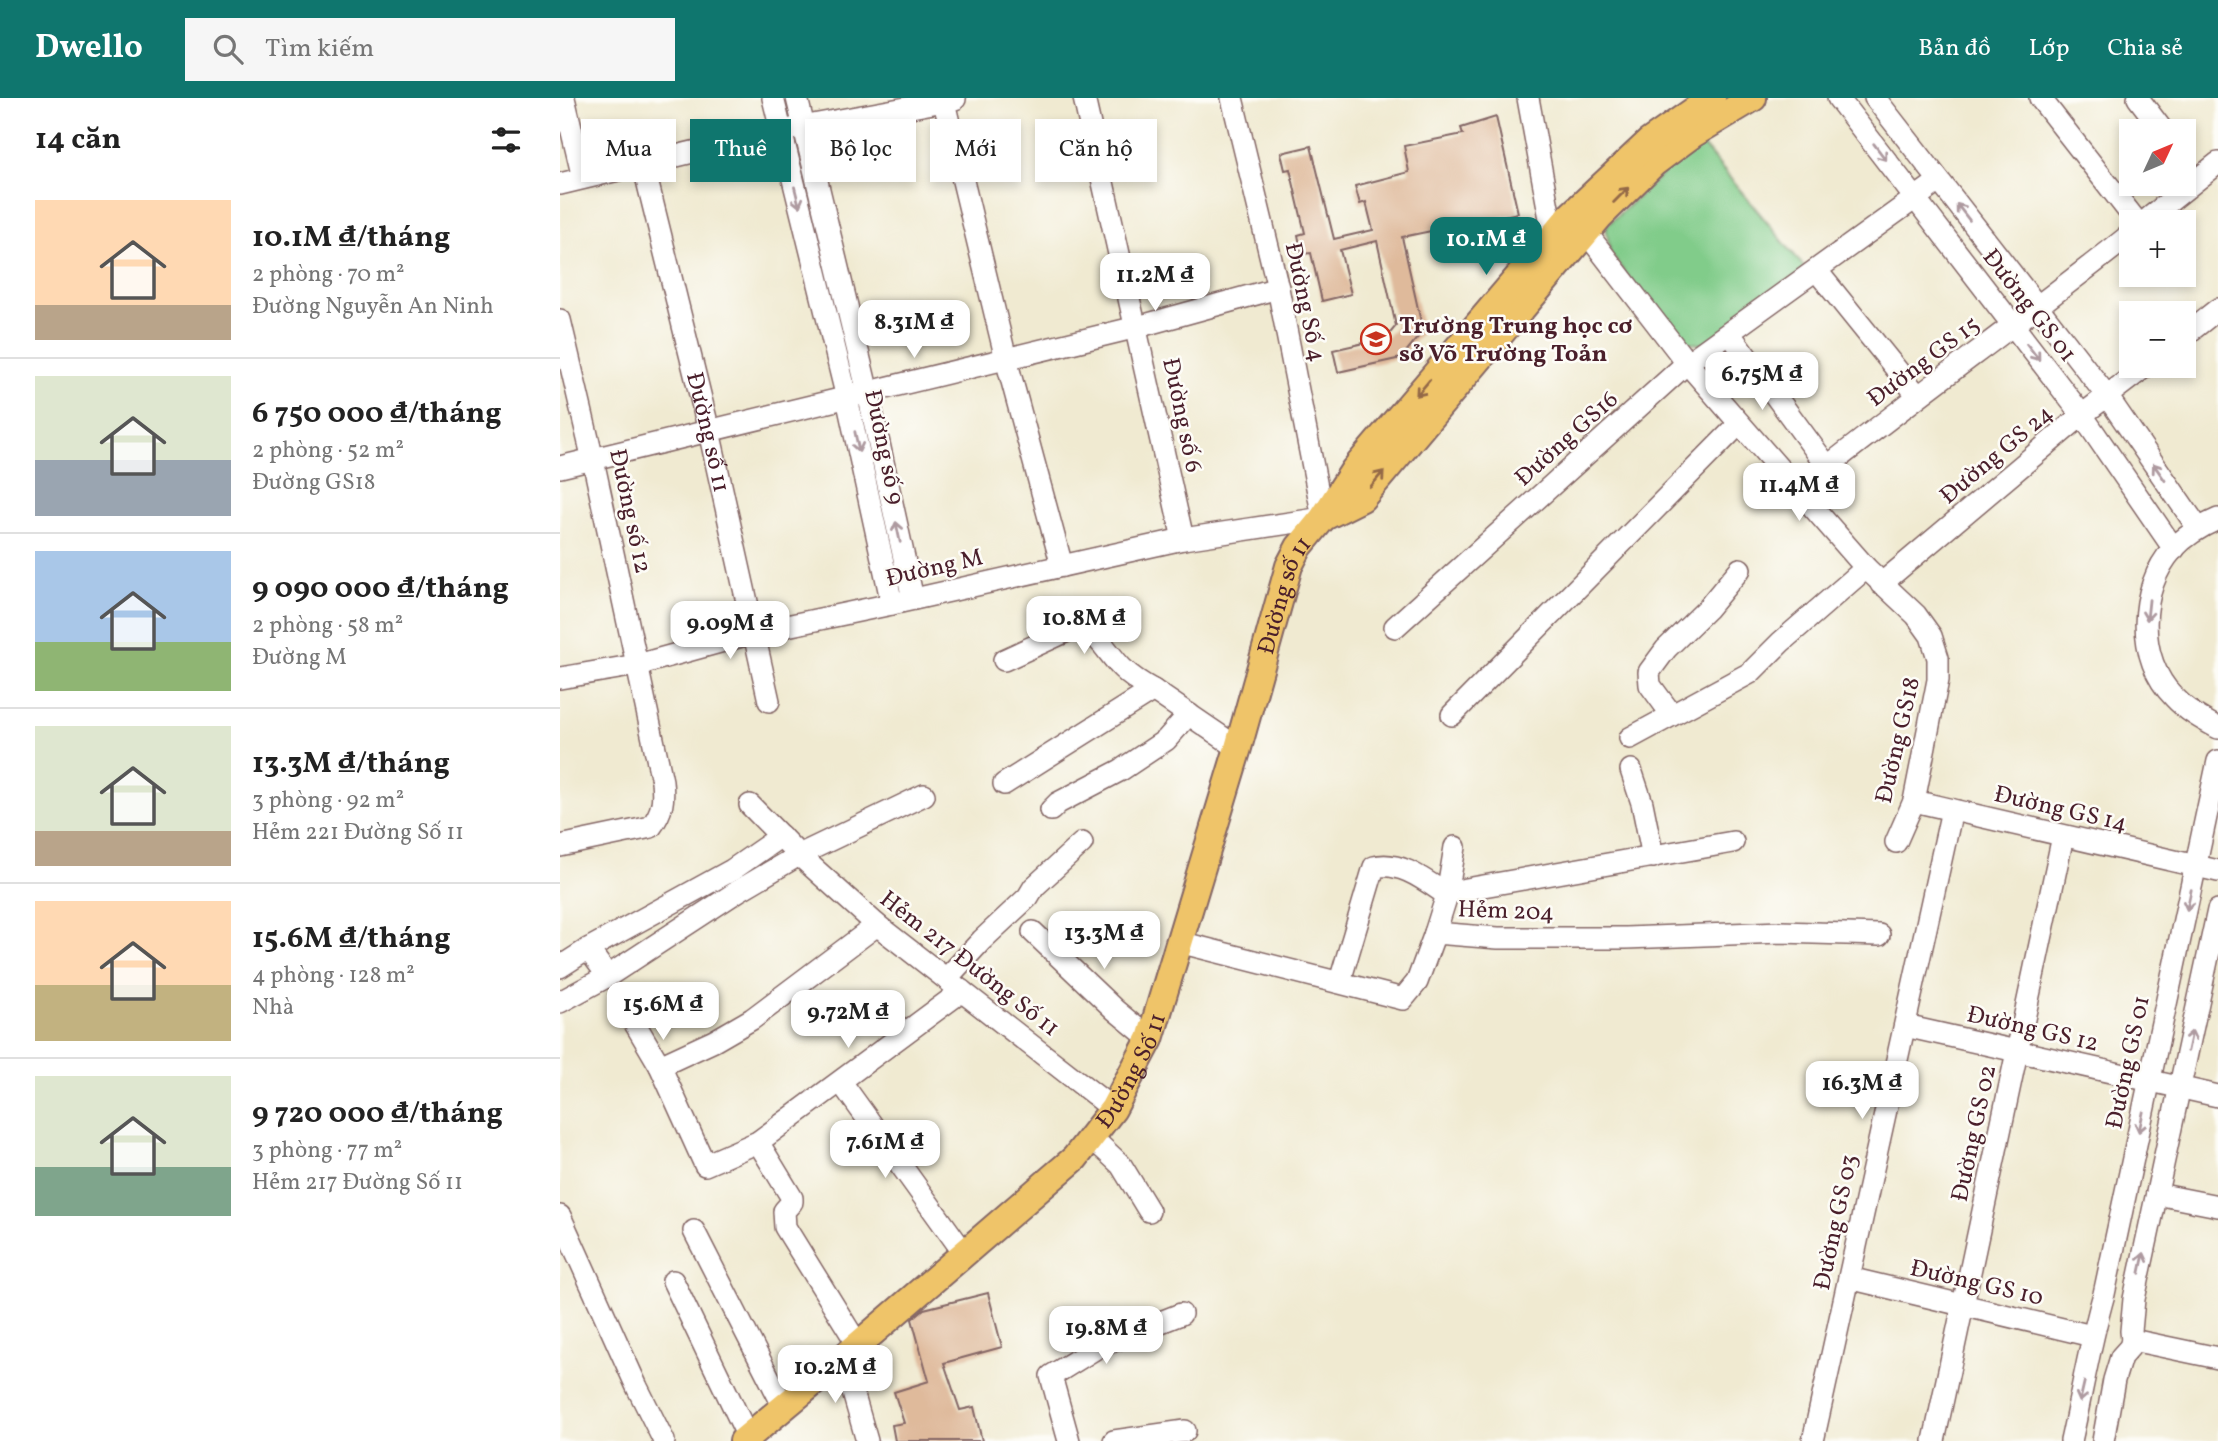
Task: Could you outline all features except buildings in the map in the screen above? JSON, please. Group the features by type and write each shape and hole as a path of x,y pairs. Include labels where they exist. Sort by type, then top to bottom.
{"main road":[{"path":"1323,518 1362,498 1569,227 1649,142 1712,98"},
{"path":"1569,227 1693,134 1753,98"},
{"name":"Đường số 11","path":"1257,681 1289,566 1299,547 1323,518"},
{"name":"Đường Số 11","path":"851,1351 1075,1158 1113,1109 1150,1039 1257,681"},
{"path":"745,1439 851,1351"}],"street":[{"path":"564,98 581,170"},
{"name":"Đường số 9","path":"773,98 777,119"},
{"name":"Đường số 9","path":"797,98 857,395 903,602"},
{"name":"Đường số 6","path":"1084,98 1183,539"},
{"name":"Đường Số 4","path":"1232,98 1278,288 1323,518"},
{"path":"1528,98 1569,227"},
{"name":"Đường GS 01","path":"1838,98 2082,415 2174,549"},
{"name":"Đường GS 01","path":"1875,98 2107,396 2198,528"},
{"path":"2040,98 2128,210"},
{"path":"2138,98 2154,119"},
{"path":"791,129 948,99 1006,359 1062,566"},
{"path":"2159,210 2218,163"},
{"name":"Đường số 9","path":"791,169 857,395"},
{"path":"560,184 581,179"},
{"name":"Đường GS16","path":"1395,627 1687,363 1939,181"},
{"name":"Đường số 11","path":"647,182 709,431 769,701"},
{"name":"Đường GS18","path":"1569,227 1866,568 1924,625 1936,648 1938,680 1914,801 1896,842"},
{"path":"2038,308 2119,243"},
{"path":"1817,271 1918,396"},
{"path":"560,467 1137,327 1278,288"},
{"name":"Đường GS 15","path":"1798,490 1918,396 2038,308"},
{"path":"2196,326 2218,309"},
{"name":"Đường số 12","path":"560,320 593,460 662,781 664,801 660,815 651,827 560,846"},
{"path":"1730,334 1828,466"},
{"name":"Đường GS 24","path":"1881,584 2082,415 2130,378"},
{"path":"1452,715 1740,424"},
{"name":"Đường M","path":"560,678 637,665 753,633 1183,539 1323,518"},
{"path":"2218,519 2198,528 2174,549 2156,575 2147,606 2146,637 2155,668 2172,695 2195,717 2218,728"},
{"path":"1630,738 1750,673 1781,642 1866,568"},
{"path":"1672,715 1650,685 1648,671 1666,649 1707,609 1740,569"},
{"path":"1004,660 1078,626 1089,631 1140,684 1238,748"},
{"path":"1004,784 1153,690"},
{"path":"1051,810 1058,803 1121,770 1166,740 1189,714"},
{"name":"Đường GS 01","path":"2071,1441 2218,761"},
{"path":"1631,770 1642,803 1653,857"},
{"path":"560,1002 608,976 738,891 799,855 924,795"},
{"name":"Đường GS 14","path":"1914,801 2218,871"},
{"name":"Hẻm 217 Đường Số 11","path":"750,805 799,855 877,925 1113,1109"},
{"name":"Đường GS 03","path":"1813,1441 1952,810"},
{"path":"560,967 732,870 781,836"},
{"name":"Đường GS 02","path":"1934,1441 2063,836"},
{"path":"1447,895 1455,891 1734,842"},
{"path":"624,1005 660,1066 705,1165 758,1142 841,1082 954,984 982,940 1082,843"},
{"path":"1435,933 1447,895 1455,847"},
{"path":"1340,981 1374,867 1386,863 1419,876 1447,895"},
{"path":"2103,1441 2114,1380 2128,1342 2134,1299 2180,1087 2210,983 2218,910"},
{"path":"660,1066 714,1041 752,1019 877,925"},
{"path":"1033,932 1115,1010 1150,1039"},
{"name":"Hẻm 204","path":"1179,942 1403,999 1417,982 1435,933 1498,938 1781,932 1880,935"},
{"path":"588,949 608,976"},
{"name":"Đường GS 12","path":"1905,1026 2180,1087"},
{"path":"841,1082 964,1253"},
{"path":"2180,1087 2218,1096"},
{"path":"1092,1138 1121,1165 1149,1210"},
{"path":"758,1142 792,1198 784,1211 785,1227 851,1351 867,1441"},
{"path":"2157,1194 2218,1206"},
{"path":"560,1216 664,1441"},
{"path":"694,1231 784,1407"},
{"name":"Đường GS 10","path":"1849,1278 2092,1336"},
{"path":"673,1281 745,1439"},
{"path":"1069,1441 1051,1376 1098,1346 1181,1314"},
{"path":"2128,1342 2127,1325 2112,1318 2098,1323 2092,1336 2099,1354 2105,1357 2128,1342 2218,1358"},
{"path":"1114,1441 1185,1431"}],"green space":[{"path":"1699,141 1806,269 1704,345 1676,340 1610,253 1606,226"}],"place":[{"name":"Trường Trung học cơ sở Võ Trường Toản","path":"1376,339"}]}
